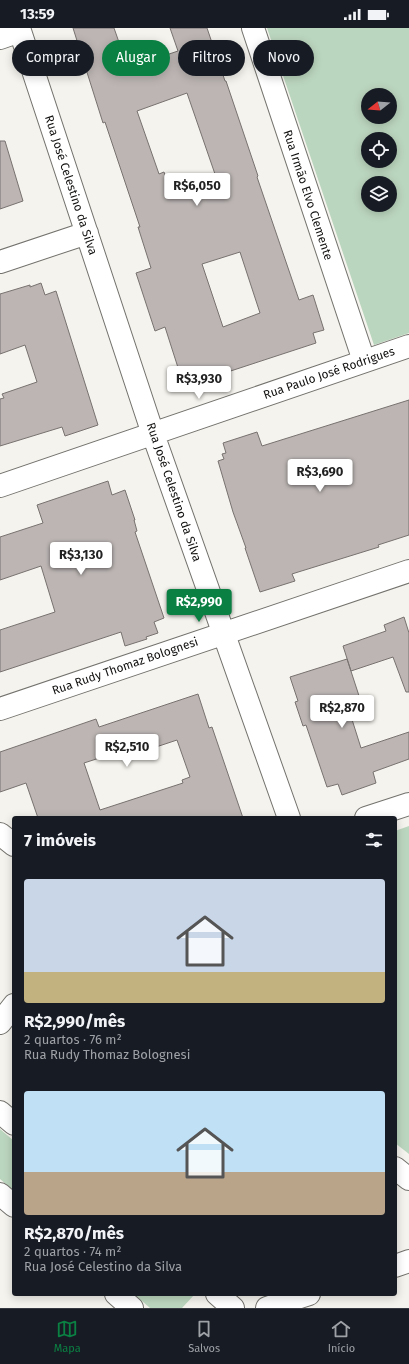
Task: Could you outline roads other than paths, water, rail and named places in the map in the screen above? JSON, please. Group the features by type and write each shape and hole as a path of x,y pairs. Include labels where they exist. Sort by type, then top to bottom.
{"street":[{"name":"Rua Irmão Elvo Clemente","path":"253,28 364,361"},
{"path":"0,38 20,30"},
{"name":"Rua José Celestino da Silva","path":"20,30 154,434 288,816"},
{"path":"0,262 87,233"},
{"name":"Rua Paulo José Rodrigues","path":"0,486 409,346"},
{"name":"Rua Rudy Thomaz Bolognesi","path":"0,709 224,632 409,571"},
{"path":"372,816 409,804"},
{"path":"0,834 12,844"},
{"path":"0,1023 12,1008"},
{"path":"0,1112 12,1122"},
{"path":"397,1170 409,1180"},
{"path":"0,1194 12,1204"},
{"path":"397,1265 409,1261"},
{"path":"118,1296 132,1308"},
{"path":"219,1296 233,1308"},
{"path":"267,1308 303,1296"}]}
